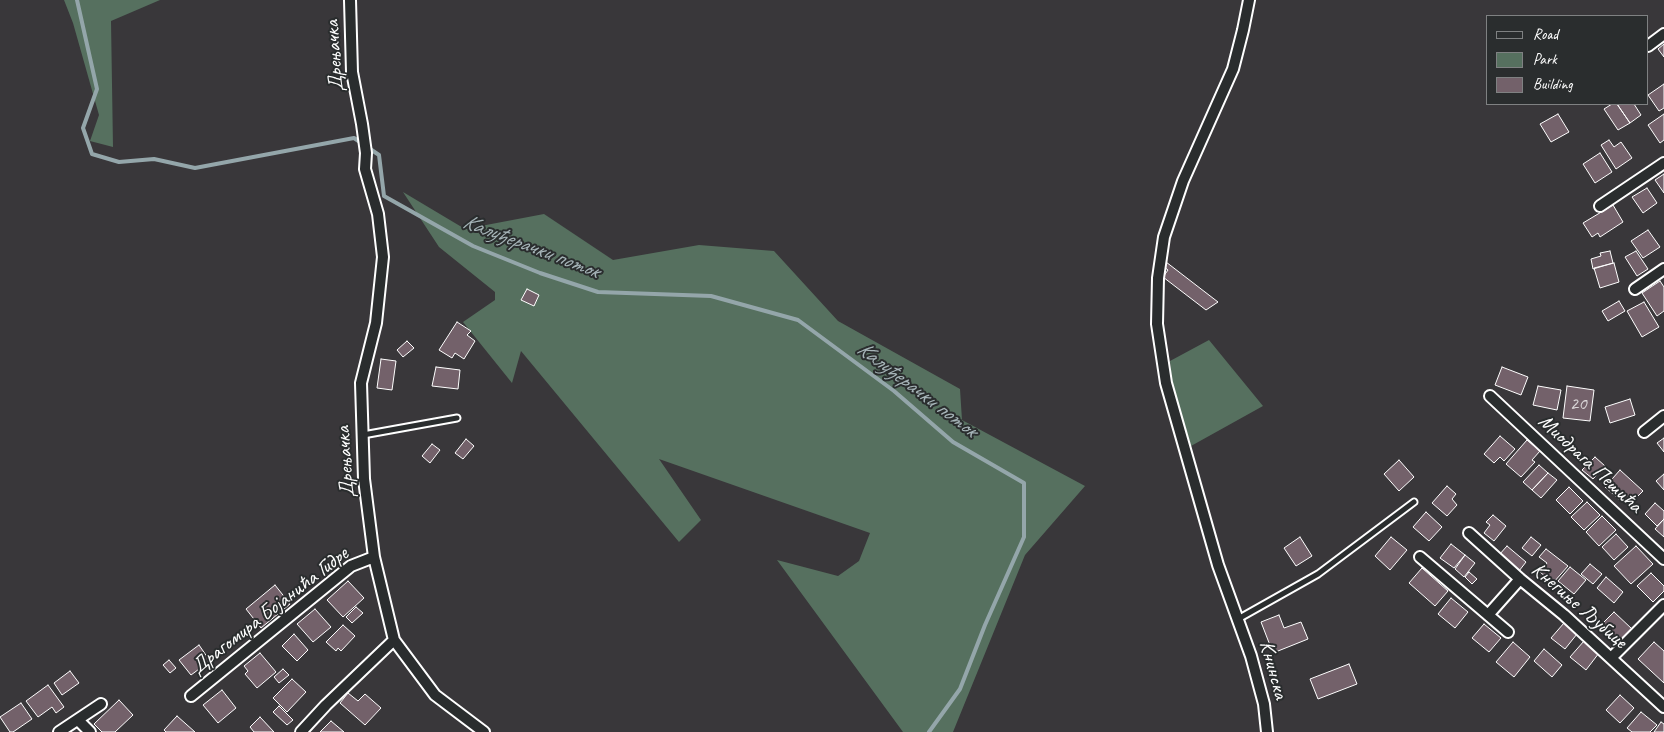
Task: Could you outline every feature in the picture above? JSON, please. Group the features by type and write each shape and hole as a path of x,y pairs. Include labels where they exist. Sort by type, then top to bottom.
{"street":[{"name":"Дрењачка","path":"350,0 352,72 364,138 366,153 365,169 378,214 383,257 376,323 361,383 364,480 374,557 394,640 435,695 479,731"},
{"name":"Книнска","path":"1249,0 1233,69 1182,181 1164,237 1158,278 1157,324 1166,383 1218,565 1251,656 1261,694 1267,732"},
{"path":"1649,45 1664,34"},
{"path":"1600,206 1664,163"},
{"path":"1635,289 1664,269"},
{"name":"Миодрага Пешића","path":"1490,396 1664,559"},
{"path":"1644,432 1664,416"},
{"name":"Кнегиње Љубице","path":"1469,533 1564,615 1664,707"},
{"name":"Драгомира Бојанића Гидре","path":"191,696 351,566 374,557"},
{"path":"1420,557 1508,632"},
{"path":"1488,615 1520,579"},
{"path":"1611,658 1664,605"},
{"path":"301,732 326,705 394,640"},
{"path":"59,732 101,704"},
{"path":"78,720 90,732"}],"lane":[{"path":"362,435 457,418"},
{"path":"1238,619 1318,574 1414,502"}],"green space":[{"path":"64,0 160,0 111,21 113,147 90,141 99,115 73,23"},
{"path":"403,192 465,229 544,214 613,260 699,245 774,251 838,321 960,389 962,420 1085,486 1025,555 953,732 903,732 777,560 838,576 859,561 870,533 659,459 701,520 679,542 521,351 512,383 463,322 495,300 495,292 439,247"},
{"path":"1209,340 1263,406 1191,446 1172,384 1170,361"}],"building":[{"path":"1664,44 1664,57 1658,49"},
{"path":"1664,84 1664,108 1659,111 1649,94"},
{"path":"1610,105 1618,105 1630,123 1618,130 1604,109"},
{"path":"1618,105 1635,105 1641,115 1630,123"},
{"path":"1558,114 1569,132 1551,142 1540,124"},
{"path":"1664,114 1664,140 1660,143 1648,125"},
{"path":"1609,140 1614,147 1621,142 1632,158 1616,169 1601,145"},
{"path":"1600,153 1612,172 1595,183 1583,164"},
{"path":"1664,174 1664,193 1655,180"},
{"path":"1647,188 1657,203 1643,213 1632,197"},
{"path":"1613,205 1623,222 1600,237 1598,233 1592,237 1583,223"},
{"path":"1648,230 1660,247 1643,258 1631,241"},
{"path":"1610,251 1613,263 1593,269 1591,259 1601,256 1600,253"},
{"path":"1636,251 1648,269 1637,276 1625,257"},
{"path":"1166,262 1218,302 1206,310 1163,277 1168,270 1163,266"},
{"path":"1614,263 1619,282 1600,288 1594,268"},
{"path":"1660,281 1664,287 1664,311 1657,316 1642,293"},
{"path":"527,289 539,295 534,306 521,300"},
{"path":"1619,301 1625,311 1608,321 1602,311"},
{"path":"1644,302 1659,327 1642,337 1627,311"},
{"path":"457,322 471,331 467,335 475,341 464,359 455,353 452,358 439,350"},
{"path":"407,341 414,348 403,357 397,350"},
{"path":"381,359 396,361 392,390 377,388"},
{"path":"436,367 460,370 458,389 432,386"},
{"path":"1502,367 1528,377 1521,395 1495,385"},
{"path":"1538,386 1561,390 1557,410 1533,405"},
{"path":"1567,386 1594,390 1590,421 1563,418"},
{"path":"1630,399 1635,415 1610,423 1605,407"},
{"path":"1500,436 1515,449 1504,461 1500,457 1494,463 1484,454"},
{"path":"1664,438 1664,452 1657,443"},
{"path":"466,439 474,446 463,459 455,453"},
{"path":"1527,440 1540,451 1532,460 1535,462 1521,477 1506,464"},
{"path":"432,444 440,450 430,463 422,456"},
{"path":"1595,457 1605,466 1593,479 1582,470"},
{"path":"1399,460 1414,477 1399,491 1384,474"},
{"path":"1539,465 1548,473 1532,490 1523,482"},
{"path":"1620,470 1643,491 1631,503 1624,497 1621,501 1605,487"},
{"path":"1548,473 1557,480 1541,498 1532,490"},
{"path":"1664,474 1664,490 1656,481"},
{"path":"1447,486 1456,494 1452,499 1457,505 1447,516 1432,503"},
{"path":"1569,487 1583,501 1570,514 1556,500"},
{"path":"1587,502 1600,515 1584,530 1571,517"},
{"path":"1655,503 1664,511 1664,519 1657,526 1645,514"},
{"path":"1426,512 1442,527 1429,541 1413,527"},
{"path":"1493,515 1506,526 1494,541 1484,533 1490,525 1486,522"},
{"path":"1602,516 1616,530 1599,546 1586,532"},
{"path":"1664,519 1664,537 1655,529"},
{"path":"1616,534 1628,547 1614,560 1602,547"},
{"path":"1300,537 1312,556 1296,566 1284,548"},
{"path":"1391,537 1407,550 1390,570 1375,556"},
{"path":"1531,537 1541,545 1532,556 1522,548"},
{"path":"1451,544 1465,555 1454,568 1440,558"},
{"path":"1507,546 1526,562 1519,571 1499,555"},
{"path":"1636,546 1653,564 1631,584 1614,566"},
{"path":"1546,549 1568,566 1553,583 1540,572 1547,563 1539,557"},
{"path":"1465,555 1475,563 1464,577 1455,569"},
{"path":"1590,564 1602,574 1593,584 1581,574"},
{"path":"1570,567 1586,580 1574,594 1558,581"},
{"path":"1422,568 1448,591 1435,606 1409,583"},
{"path":"1469,572 1477,579 1472,584 1465,577"},
{"path":"1651,573 1664,586 1664,591 1653,602 1637,586"},
{"path":"1606,577 1623,592 1614,603 1597,588"},
{"path":"348,581 364,598 343,617 327,600"},
{"path":"275,585 290,604 261,628 246,609"},
{"path":"1451,598 1468,612 1455,628 1438,614"},
{"path":"356,607 363,613 352,623 346,617"},
{"path":"315,609 331,627 313,642 297,624"},
{"path":"1614,612 1632,629 1618,644 1600,626"},
{"path":"1279,615 1284,628 1301,622 1308,639 1273,653 1261,622"},
{"path":"1564,623 1577,634 1565,649 1551,638"},
{"path":"1484,624 1501,638 1489,652 1472,638"},
{"path":"343,625 355,636 341,651 338,648 336,651 326,642"},
{"path":"294,634 308,650 297,661 282,646"},
{"path":"1584,641 1599,653 1586,670 1570,657"},
{"path":"1513,642 1530,657 1514,677 1496,662"},
{"path":"1654,642 1664,651 1664,683 1638,659"},
{"path":"199,645 210,661 191,675 179,660"},
{"path":"1544,649 1562,665 1552,677 1534,661"},
{"path":"260,653 276,672 257,688 245,674 248,671 244,666"},
{"path":"169,660 176,668 170,673 163,665"},
{"path":"1349,664 1357,684 1318,699 1310,679"},
{"path":"283,669 289,675 279,683 274,677"},
{"path":"70,671 79,683 62,695 54,683"},
{"path":"292,679 306,692 287,712 273,698"},
{"path":"48,685 64,707 56,713 52,707 38,717 26,701"},
{"path":"222,690 236,708 218,723 203,705"},
{"path":"348,693 358,701 365,694 381,708 365,725 340,703"},
{"path":"1620,695 1634,708 1620,723 1606,710"},
{"path":"119,700 133,715 115,732 102,732 94,724"},
{"path":"21,703 32,719 13,732 10,732 0,717"},
{"path":"279,706 293,720 287,725 273,712"},
{"path":"1641,712 1657,725 1650,732 1632,732 1627,728"},
{"path":"177,716 195,732 166,732 164,730"},
{"path":"260,717 274,732 254,732 250,727"},
{"path":"331,721 344,732 320,732"},
{"path":"1661,722 1664,724 1664,732 1654,732"}],"waterway":[{"name":"Калуђерачки поток","path":"77,0 97,89 83,128 92,154 119,162 154,159 195,168 354,138 379,155 384,196 473,246 540,273 598,292 711,296 798,320 894,391 953,442 1024,483 1024,537 985,625 960,689 929,732"}]}
